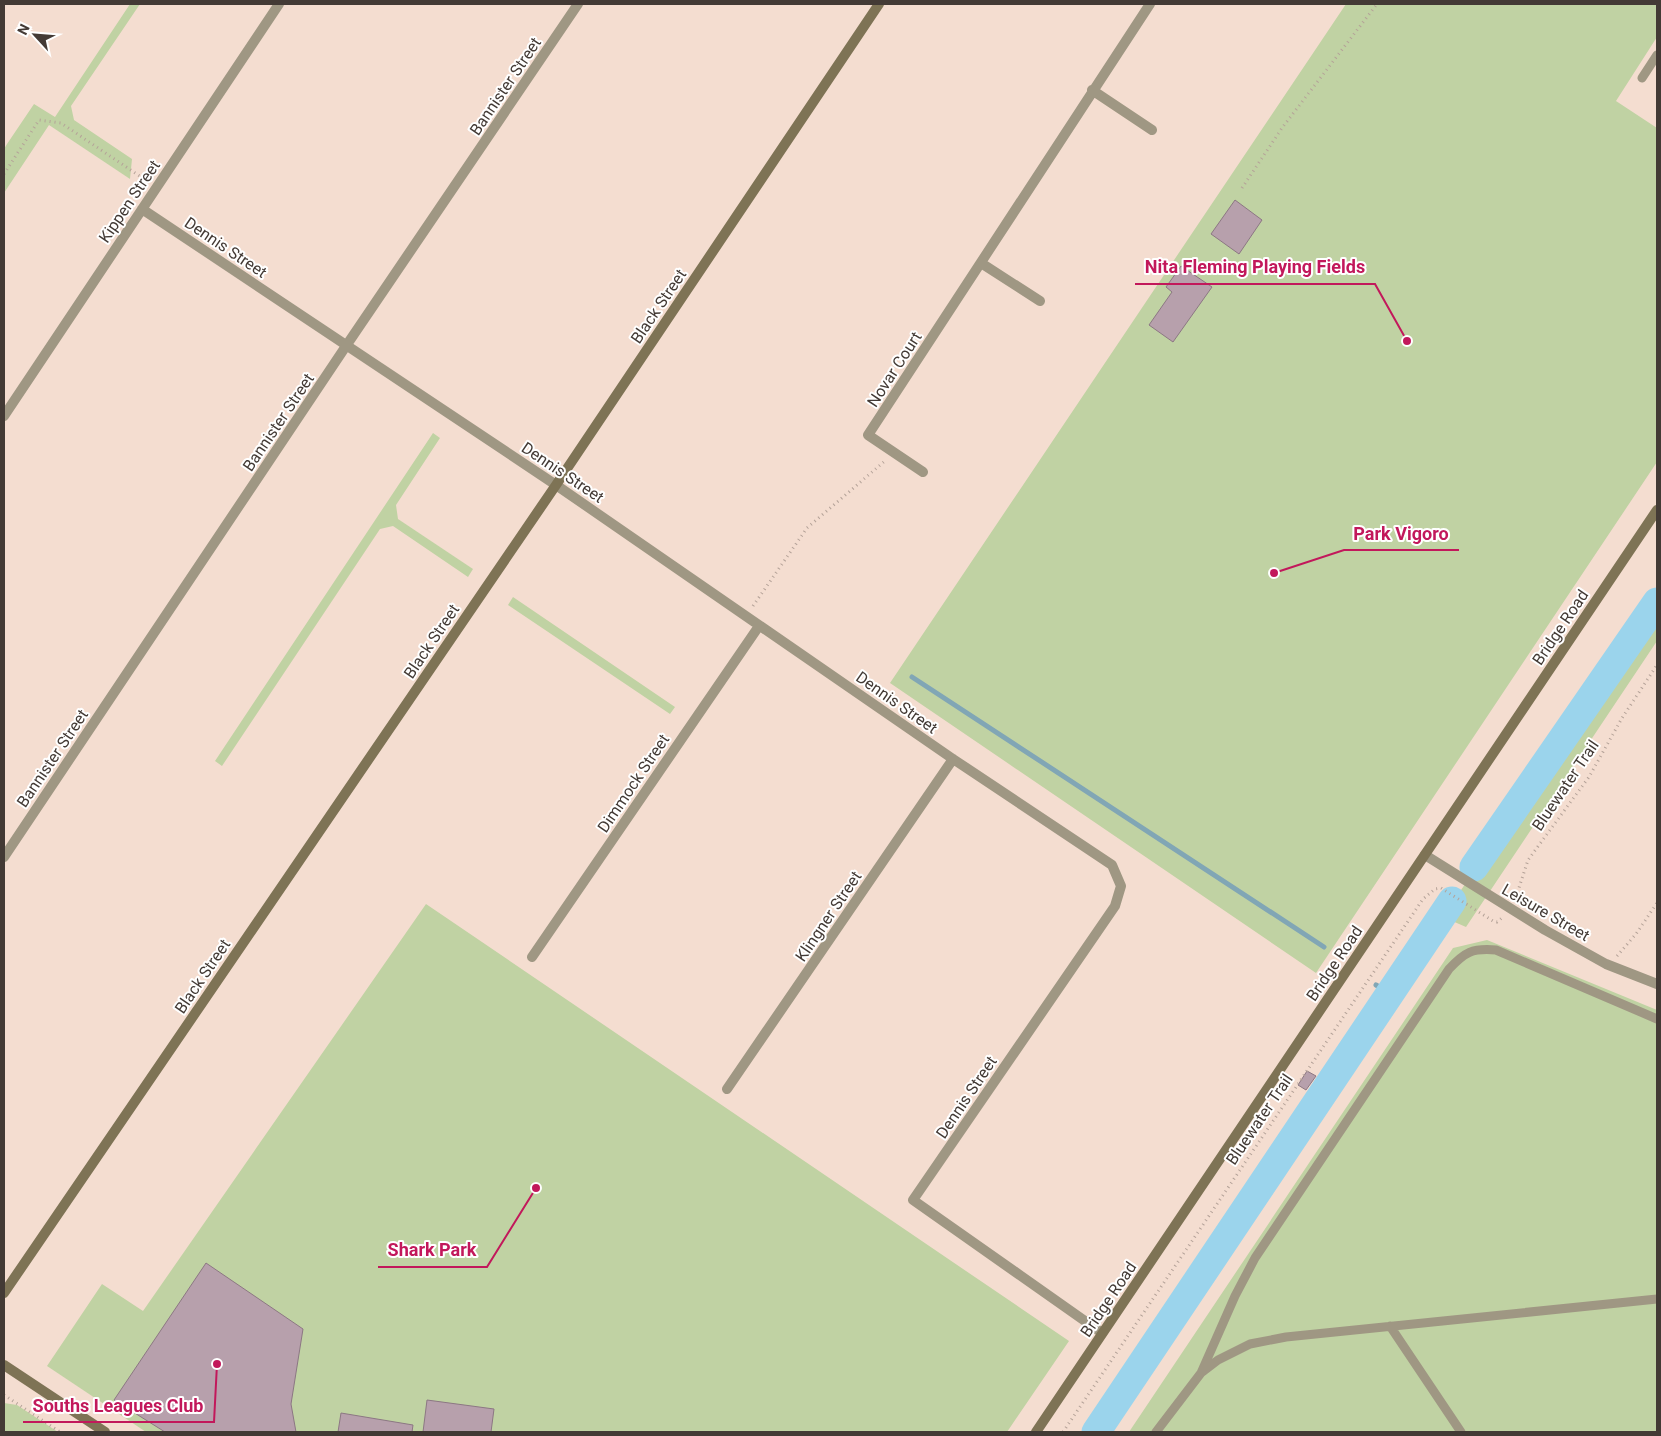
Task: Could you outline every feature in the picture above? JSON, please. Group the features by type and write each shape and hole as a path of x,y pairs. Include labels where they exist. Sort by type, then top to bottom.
{"street":[{"name":"Kippen Street","path":"4,416 279,4"},
{"name":"Bannister Street","path":"4,857 346,346 578,4"},
{"name":"Black Street","path":"4,1293 556,485 879,4"},
{"name":"Novar Court","path":"923,472 868,435 1150,4"},
{"path":"1092,90 1152,130"},
{"name":"Dennis Street","path":"142,209 556,485 953,759 1112,865 1121,886 1115,906 913,1200 1102,1334"},
{"path":"981,263 1040,301"},
{"name":"Bridge Road","path":"1036,1432 1657,510"},
{"name":"Dimmock Street","path":"532,957 759,626"},
{"name":"Klingner Street","path":"727,1089 953,759"},
{"name":"Leisure Street","path":"1425,855 1545,930 1609,965 1657,984"},
{"path":"4,1364 105,1432"}],"lane":[{"path":"1642,78 1657,55"},
{"path":"1156,1432 1201,1373 1234,1296 1255,1258 1449,969 1460,958 1468,952 1480,949 1496,950 1657,1019"},
{"path":"1201,1373 1218,1360 1250,1344 1286,1337 1657,1298"},
{"path":"1390,1326 1462,1432"}],"path":[{"path":"1242,188 1282,128 1378,4"},
{"path":"4,174 39,120 61,123 156,187"},
{"path":"746,616 808,528 895,453"},
{"name":"Bluewater Trail","path":"1516,897 1528,860 1579,792 1622,718 1657,665"},
{"name":"Bluewater Trail","path":"1063,1432 1423,899 1435,889 1441,888 1493,921 1497,922 1502,918"},
{"path":"1609,965 1636,934 1657,903"},
{"path":"4,1395 60,1432"}],"green space":[{"path":"130,4 140,4 71,106 74,120 132,159 130,179 49,125 4,193 4,149 7,144 34,104 55,117"},
{"path":"1346,4 1657,4 1657,37 1616,101 1657,128 1657,462 1316,973 890,683"},
{"path":"433,433 440,438 396,505 398,519 473,569 468,577 393,526 380,529 222,766 215,761"},
{"path":"513,597 675,707 670,714 508,605"},
{"path":"1657,597 1657,641 1466,927 1443,917"},
{"path":"426,904 1069,1341 1007,1432 146,1432 47,1366 102,1284 143,1311"},
{"path":"1487,940 1657,1010 1657,1432 1129,1432 1453,948"},
{"path":"4,1403 17,1405 58,1432 4,1432"}],"building":[{"path":"1235,200 1262,220 1239,254 1211,234"},
{"path":"1181,266 1212,287 1173,342 1149,325 1172,292 1166,287"},
{"path":"1307,1071 1316,1076 1306,1090 1298,1085"},
{"path":"206,1263 303,1329 291,1404 296,1432 165,1432 114,1400"},
{"path":"427,1400 494,1409 491,1432 423,1432"},
{"path":"341,1413 413,1425 412,1432 338,1432"}],"waterway":[{"path":"1474,867 1657,602"},
{"path":"912,677 1324,947"},
{"path":"1096,1432 1452,901"},
{"path":"1376,985 1391,994"}],"place":[{"name":"Nita Fleming Playing Fields","path":"1407,341"},
{"name":"Park Vigoro","path":"1274,573"},
{"name":"Shark Park","path":"536,1188"},
{"name":"Souths Leagues Club","path":"217,1364"}]}
